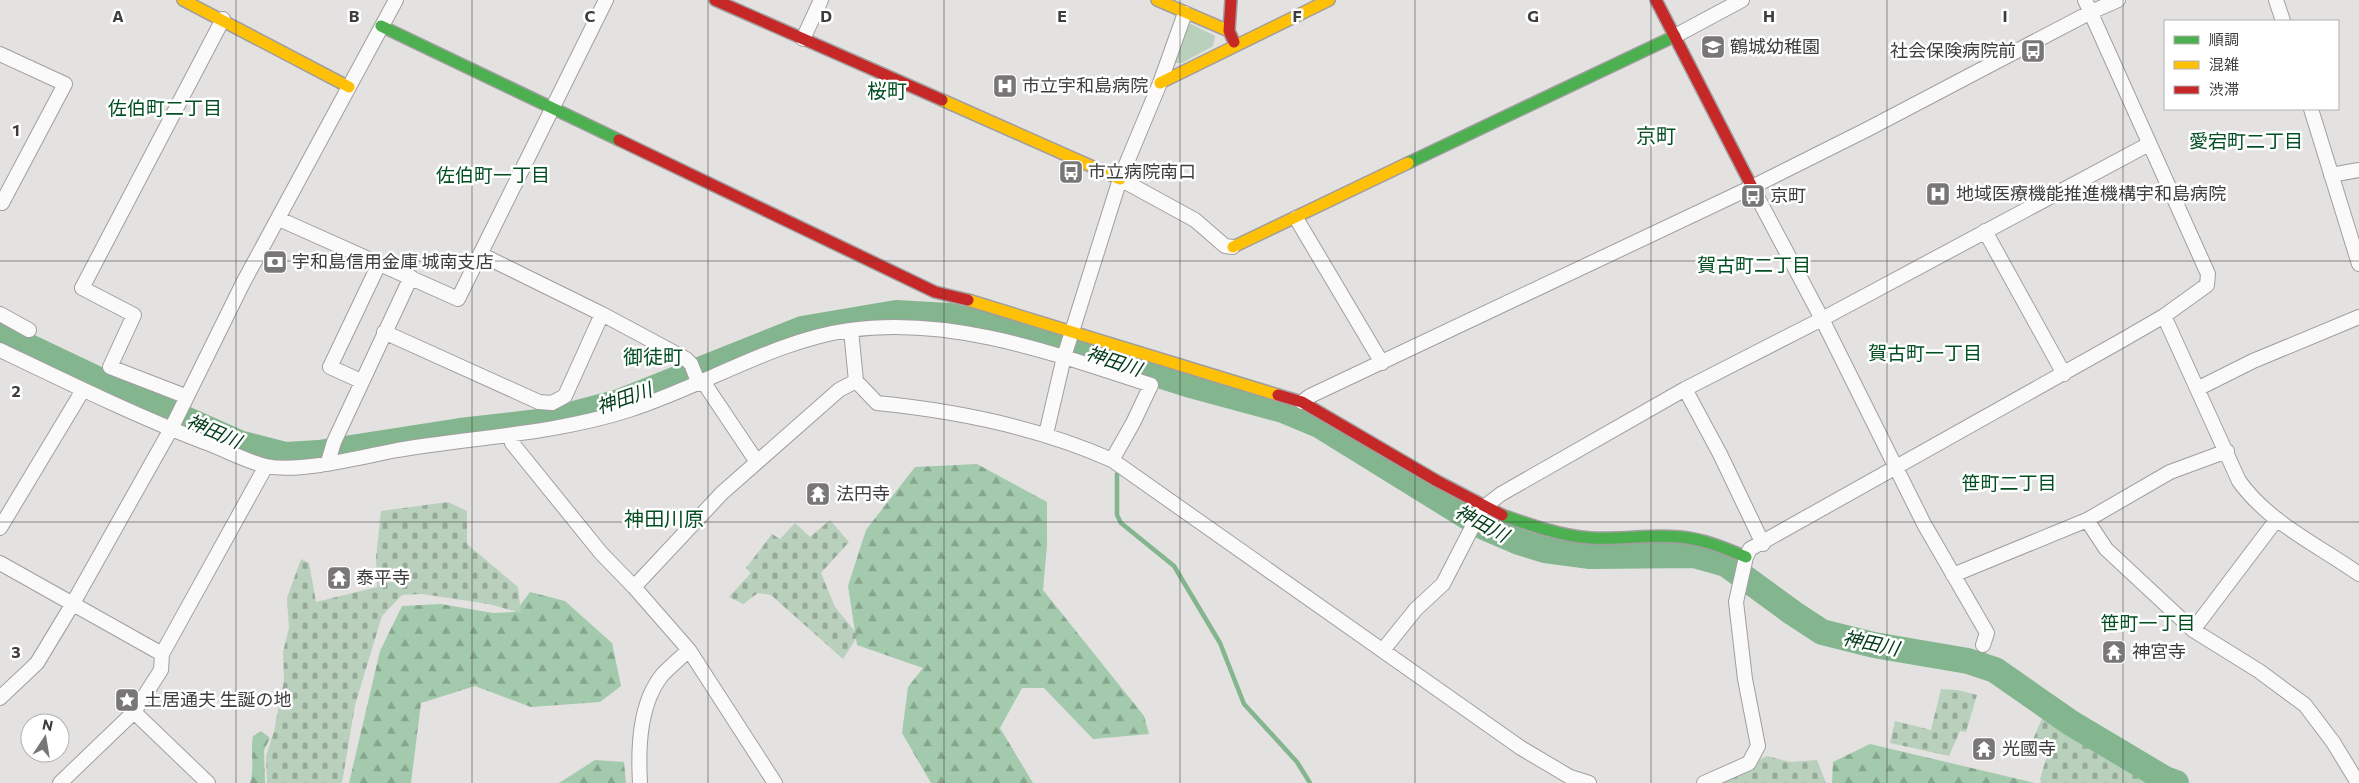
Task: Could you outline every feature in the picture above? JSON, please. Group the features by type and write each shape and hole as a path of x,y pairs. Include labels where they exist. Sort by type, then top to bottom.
{"street":[{"path":"183,0 224,18 349,87"},
{"path":"0,698 37,663 72,604 172,426 183,401 396,0"},
{"path":"279,219 458,299 606,0"},
{"path":"716,0 1120,179 1195,220 1225,246 1233,247 1675,36 1742,0"},
{"path":"803,39 820,0"},
{"path":"1157,0 1229,31"},
{"path":"1231,0 1229,31 1236,46"},
{"path":"1160,84 1329,0"},
{"path":"1656,0 1822,319 1895,469 1987,633 1983,645"},
{"path":"1302,402 1310,396 1382,364 1752,187 1868,129 2088,6 2118,0"},
{"path":"2276,0 2283,20"},
{"path":"1704,783 1749,763 1758,746 1745,679 1736,602 1745,560 1750,549 1763,544 2064,374 2164,316 2207,286 2208,274 2088,6"},
{"path":"1046,434 1065,355 1120,179 1160,84 1185,13"},
{"path":"183,401 110,367 134,315 82,288 224,18"},
{"path":"381,26 934,292 991,306 1072,334 1302,402 1349,427 1481,510 1567,535 1610,539 1671,536 1712,542 1745,560"},
{"path":"0,54 65,84 2,203"},
{"path":"2311,110 2359,264"},
{"path":"1383,650 1416,609 1443,584 1481,510 1501,494 1685,389 1822,319 2149,144"},
{"path":"2331,175 2359,170"},
{"path":"1296,218 1382,364"},
{"path":"1985,231 2064,374"},
{"path":"480,254 602,314 691,364 700,382 757,462"},
{"path":"361,381 330,367 379,264"},
{"path":"329,456 361,381 410,278"},
{"path":"0,314 29,330"},
{"path":"384,332 539,402 552,403 565,396 602,314"},
{"path":"2164,316 2199,388 2239,481 2248,493 2276,520 2359,574"},
{"path":"2199,388 2253,361 2359,317"},
{"path":"0,350 83,390 266,466 310,467 329,456 510,435 580,424 630,410 781,348 829,333 897,328 943,330 996,338 1065,355 1151,384 1134,424 1112,460"},
{"path":"852,330 856,381 877,403 925,407 1046,434 1074,443 1112,460 1521,748 1570,777 1590,783"},
{"path":"634,587 722,493 839,390 856,381"},
{"path":"1685,389 1720,454 1763,544"},
{"path":"0,528 83,390"},
{"path":"510,435 512,443 601,553 634,587 689,650 775,783"},
{"path":"1953,575 2087,520 2170,472 2227,451"},
{"path":"60,783 134,712 161,670 162,654 266,466"},
{"path":"2087,520 2106,549 2193,630 2259,670 2305,704 2333,742 2358,783"},
{"path":"2193,630 2276,520"},
{"path":"0,563 162,654"},
{"path":"640,783 638,748 649,699 662,675 689,650"},
{"path":"134,712 208,783"}],"green space":[{"path":"1187,22 1215,36 1213,46 1182,63 1176,63 1173,59"},
{"path":"977,464 1047,502 1047,545 1043,590 1144,716 1149,734 1093,739 1044,688 1022,688 1000,728 1033,783 931,783 902,733 908,687 923,668 857,645 848,586 866,530 915,467"},
{"path":"448,502 467,511 467,544 518,587 521,613 489,604 422,594 402,595 382,616 355,705 342,783 267,783 266,756 274,731 284,680 283,652 289,628 287,598 301,559 309,563 316,602 377,587 376,558 381,511"},
{"path":"830,520 849,542 821,573 835,607 858,635 843,659 771,595 758,593 743,604 729,597 751,573 746,568 772,534 780,539 795,523 810,537"},
{"path":"530,592 565,601 612,643 621,686 600,702 531,707 475,686 421,703 411,783 349,783 380,651 402,606 441,604 493,613 515,612"},
{"path":"1941,689 1958,690 1977,695 1966,732 1960,731 1949,756 1890,743 1895,721 1931,730"},
{"path":"2043,716 2134,774 2161,783 2041,783 2040,779 2049,749 2032,742"},
{"path":"261,731 270,738 264,750 265,783 250,783 253,736"},
{"path":"1870,744 2035,783 1832,783 1833,762"},
{"path":"1767,756 1790,762 1817,760 1826,783 1713,783"},
{"path":"595,760 624,762 626,783 559,783"}],"waterway":[{"name":"神田川","path":"0,333 122,391 239,443 286,455 319,453 460,431 547,421 619,402 802,329 896,313 949,316 1042,338 1194,386 1283,410 1319,425 1484,527 1519,542 1545,550 1590,556 1694,555 1726,564 1822,632 1874,645 1968,661 1995,670 2071,723 2165,779 2176,783"},
{"path":"1117,474 1117,515 1121,523 1174,566 1220,643 1244,704 1297,762 1310,783"}],"traffic: fast":[{"path":"381,26 619,140"},
{"path":"1408,163 1675,36"},
{"path":"1502,515 1546,530 1580,537 1669,536 1689,538 1714,544 1746,557"}],"traffic: slow":[{"path":"183,0 349,87"},
{"path":"1157,0 1229,31"},
{"path":"1160,83 1329,0"},
{"path":"942,100 1120,179"},
{"path":"1233,247 1408,163"},
{"path":"968,300 1278,395"}],"traffic: jam":[{"path":"715,0 942,100"},
{"path":"1231,0 1229,31 1234,42"},
{"path":"1656,0 1752,187"},
{"path":"619,140 935,292 968,300"},
{"path":"1278,395 1302,402 1437,481 1502,515"}],"place":[{"name":"鶴城幼稚園","path":"1713,47"},
{"name":"社会保険病院前","path":"2033,51"},
{"name":"市立宇和島病院","path":"1005,86"},
{"name":"市立病院南口","path":"1071,172"},
{"name":"地域医療機能推進機構宇和島病院","path":"1938,194"},
{"name":"京町","path":"1753,196"},
{"name":"宇和島信用金庫 城南支店","path":"275,262"},
{"name":"法円寺","path":"818,494"},
{"name":"泰平寺","path":"339,578"},
{"name":"神宮寺","path":"2114,652"},
{"name":"土居通夫 生誕の地","path":"127,700"},
{"name":"光國寺","path":"1984,749"}],"district":[{"name":"桜町","path":"887,91"},
{"name":"佐伯町二丁目","path":"165,108"},
{"name":"京町","path":"1656,136"},
{"name":"愛宕町二丁目","path":"2246,141"},
{"name":"佐伯町一丁目","path":"493,175"},
{"name":"賀古町二丁目","path":"1754,265"},
{"name":"賀古町一丁目","path":"1925,353"},
{"name":"御徒町","path":"653,357"},
{"name":"笹町二丁目","path":"2009,483"},
{"name":"神田川原","path":"664,519"},
{"name":"笹町一丁目","path":"2148,623"}]}
